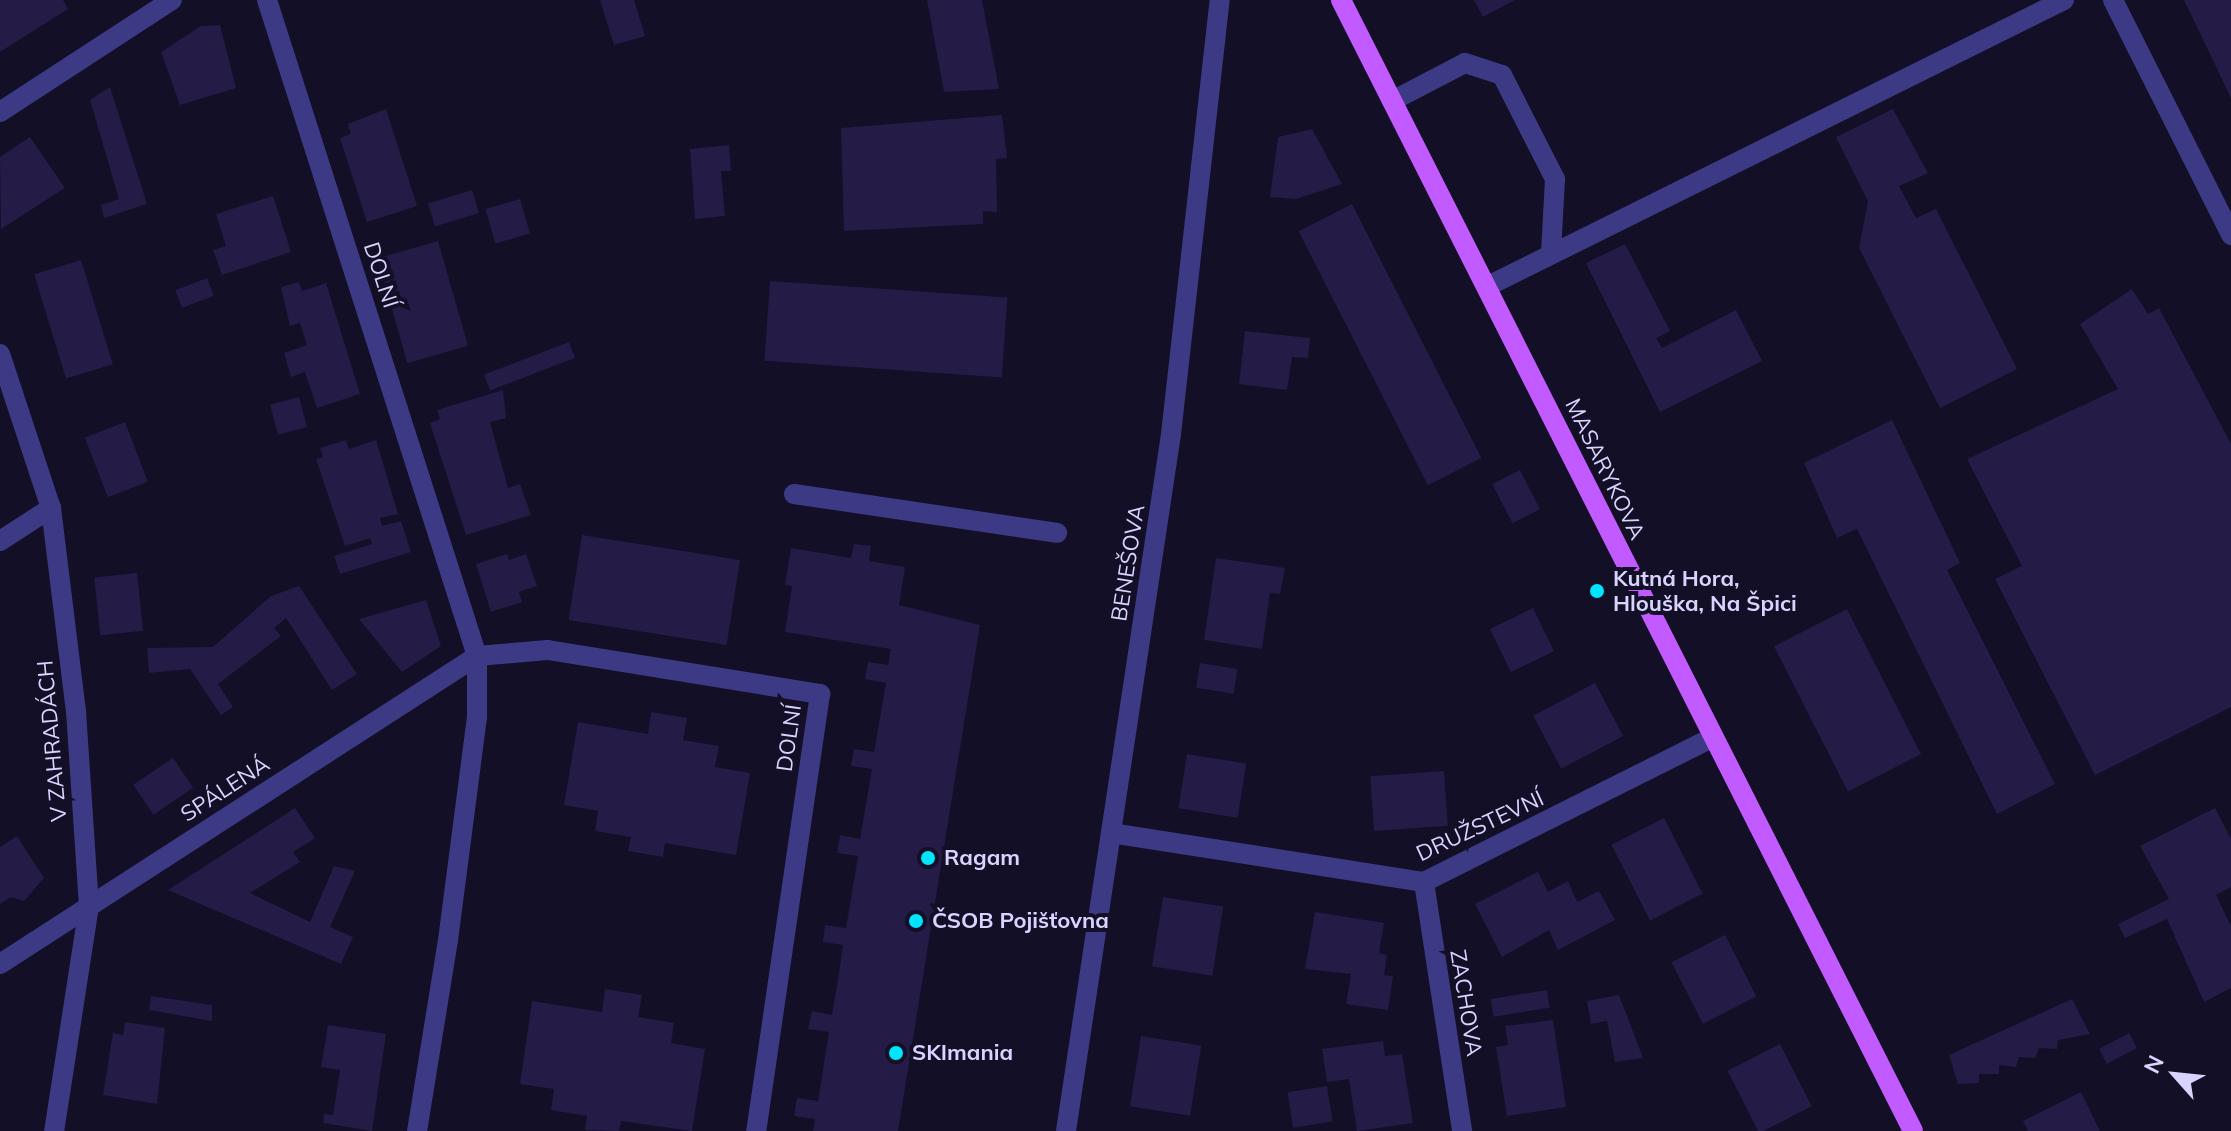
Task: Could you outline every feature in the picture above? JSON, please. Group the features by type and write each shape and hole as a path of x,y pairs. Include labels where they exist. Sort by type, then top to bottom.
{"main road":[{"name":"MASARYKOVA","path":"1341,0 1488,286 1711,738 1913,1131"}],"street":[{"path":"0,112 172,0"},
{"name":"DOLNÍ","path":"267,0 477,656 475,732 417,1131"},
{"name":"BENEŠOVA","path":"1066,1131 1173,419 1220,0"},
{"path":"1488,286 2064,0"},
{"path":"2113,0 2223,198 2231,235"},
{"path":"1392,101 1465,63 1502,75 1555,179 1551,254"},
{"name":"V ZAHRADÁCH","path":"0,354 51,508 76,711 89,906 54,1131"},
{"path":"794,494 1057,533"},
{"path":"0,541 51,508"},
{"name":"DOLNÍ","path":"477,656 548,650 820,694 756,1131"},
{"name":"SPÁLENÁ","path":"0,964 477,656"},
{"name":"DRUŽSTEVNÍ","path":"1111,833 1424,882 1711,738"},
{"name":"ZACHOVA","path":"1424,882 1462,1131"}],"building":[{"path":"0,0 63,0 68,9 0,52"},
{"path":"600,0 634,0 645,36 614,45"},
{"path":"927,0 982,0 999,89 944,92"},
{"path":"1474,0 1515,0 1483,17"},
{"path":"2184,0 2231,0 2231,98"},
{"path":"220,25 236,88 180,105 161,52 201,26"},
{"path":"110,87 147,204 104,218 101,205 119,199 90,100"},
{"path":"386,109 417,206 367,222 340,138 351,134 348,124"},
{"path":"1893,109 1928,173 1899,186 1916,218 1936,209 2017,369 1940,408 1859,248 1868,201 1836,137"},
{"path":"1002,115 1007,158 996,159 997,212 983,211 983,224 844,231 841,128"},
{"path":"1312,129 1342,184 1296,199 1270,197 1278,137"},
{"path":"30,137 65,188 1,229 0,157"},
{"path":"729,145 731,171 721,171 725,216 695,219 690,149"},
{"path":"472,190 479,213 435,226 428,203"},
{"path":"273,196 291,252 222,275 213,250 226,246 216,214"},
{"path":"520,199 530,234 495,244 485,209"},
{"path":"1352,204 1481,458 1428,485 1299,231"},
{"path":"438,241 468,346 407,363 377,258"},
{"path":"1625,244 1670,331 1656,338 1662,348 1736,310 1762,361 1660,412 1586,263"},
{"path":"81,260 113,364 66,379 34,274"},
{"path":"207,278 214,296 182,308 175,290"},
{"path":"770,281 1007,298 1002,377 764,361"},
{"path":"299,282 302,291 326,283 360,394 317,408 305,372 291,377 284,353 307,345 300,323 290,326 281,287"},
{"path":"2132,289 2148,314 2159,308 2231,444 2231,707 2095,775 1995,579 2022,566 1967,459 2118,389 2080,324"},
{"path":"1245,331 1310,338 1308,358 1292,357 1287,390 1239,384"},
{"path":"569,342 575,358 490,390 484,375"},
{"path":"503,390 506,418 490,422 508,488 520,484 531,515 466,535 430,423 440,419 437,410"},
{"path":"299,397 307,427 278,435 270,405"},
{"path":"1892,420 1960,563 1947,570 2055,784 1997,814 1857,529 1837,538 1804,463"},
{"path":"125,422 148,482 108,497 85,437"},
{"path":"346,440 349,449 376,440 398,514 380,518 382,526 401,521 411,552 340,574 334,556 372,544 370,538 345,546 316,459 323,457 320,448"},
{"path":"1520,470 1540,509 1512,523 1492,484"},
{"path":"582,535 740,560 727,645 569,620"},
{"path":"854,544 871,546 869,561 905,567 899,605 980,625 898,1131 813,1131 815,1119 794,1116 797,1098 818,1101 829,1032 808,1029 812,1011 832,1015 843,945 823,942 825,925 846,928 858,856 837,853 840,835 860,839 872,769 851,766 854,749 874,752 886,683 865,679 868,662 888,665 891,649 785,632 792,586 785,585 791,548 851,558"},
{"path":"507,554 509,560 526,554 537,586 519,592 522,602 491,612 476,564"},
{"path":"1216,558 1285,568 1280,594 1270,593 1262,649 1204,640"},
{"path":"137,573 143,631 100,635 94,577"},
{"path":"299,586 357,674 332,690 286,618 274,628 281,636 218,684 233,707 221,715 190,669 149,673 147,648 213,647 271,596"},
{"path":"426,600 441,646 402,672 359,619"},
{"path":"1533,608 1554,651 1511,672 1490,629"},
{"path":"1847,609 1921,754 1848,791 1774,646"},
{"path":"1200,663 1238,669 1234,694 1196,688"},
{"path":"1595,683 1623,736 1561,769 1533,716"},
{"path":"651,712 687,718 683,740 719,746 715,767 750,773 736,855 665,843 663,857 628,851 631,837 595,831 598,811 564,805 578,722 648,734"},
{"path":"1187,754 1246,763 1238,818 1178,808"},
{"path":"173,758 193,788 153,815 133,785"},
{"path":"1444,771 1448,826 1374,831 1370,776"},
{"path":"295,808 315,838 293,852 300,862 250,893 310,922 334,866 355,871 330,927 353,937 341,964 168,890"},
{"path":"2215,808 2231,839 2231,887 2216,895 2231,926 2231,988 2204,1002 2167,919 2125,938 2118,924 2169,899 2140,846"},
{"path":"1664,818 1703,894 1650,921 1611,845"},
{"path":"17,836 44,878 24,901 11,897 0,904 0,847"},
{"path":"1538,872 1548,892 1568,881 1577,902 1599,891 1615,920 1558,950 1549,930 1502,957 1475,904"},
{"path":"1163,897 1223,907 1212,976 1152,966"},
{"path":"1315,912 1384,923 1379,953 1387,955 1384,975 1393,976 1388,1010 1346,1004 1351,974 1305,969"},
{"path":"1725,935 1756,996 1703,1024 1672,962"},
{"path":"605,989 642,995 638,1017 674,1023 671,1043 705,1049 692,1131 621,1121 619,1131 585,1130 587,1116 551,1110 554,1089 520,1084 532,1001 602,1012"},
{"path":"1547,990 1550,1008 1494,1017 1491,999"},
{"path":"1619,995 1643,1058 1615,1062 1607,1021 1591,1024 1587,1001"},
{"path":"151,996 212,1005 212,1021 149,1010"},
{"path":"2072,999 2090,1034 2058,1040 2057,1049 2039,1048 2035,1058 2019,1057 2016,1067 1999,1065 1999,1074 1979,1074 1979,1083 1958,1084 1949,1055"},
{"path":"1553,1020 1566,1107 1507,1116 1496,1047 1508,1045 1505,1026"},
{"path":"125,1022 165,1028 157,1104 103,1095 113,1033 123,1035"},
{"path":"328,1025 386,1034 372,1131 323,1123 324,1114 333,1115 340,1070 321,1067"},
{"path":"2129,1033 2137,1048 2107,1064 2099,1049"},
{"path":"1141,1036 1201,1046 1190,1116 1130,1106"},
{"path":"1383,1041 1385,1056 1402,1054 1413,1123 1357,1131 1349,1079 1327,1082 1322,1049"},
{"path":"1780,1044 1812,1106 1758,1131 1727,1071"},
{"path":"1327,1086 1333,1122 1293,1128 1287,1092"},
{"path":"2081,1092 2100,1131 2028,1131 2023,1121"}],"place":[{"name":"Kutná Hora, Hlouška, Na Špici","path":"1597,591"},
{"name":"Ragam","path":"928,858"},
{"name":"ČSOB Pojišťovna","path":"916,921"},
{"name":"SKImania","path":"896,1053"}]}
